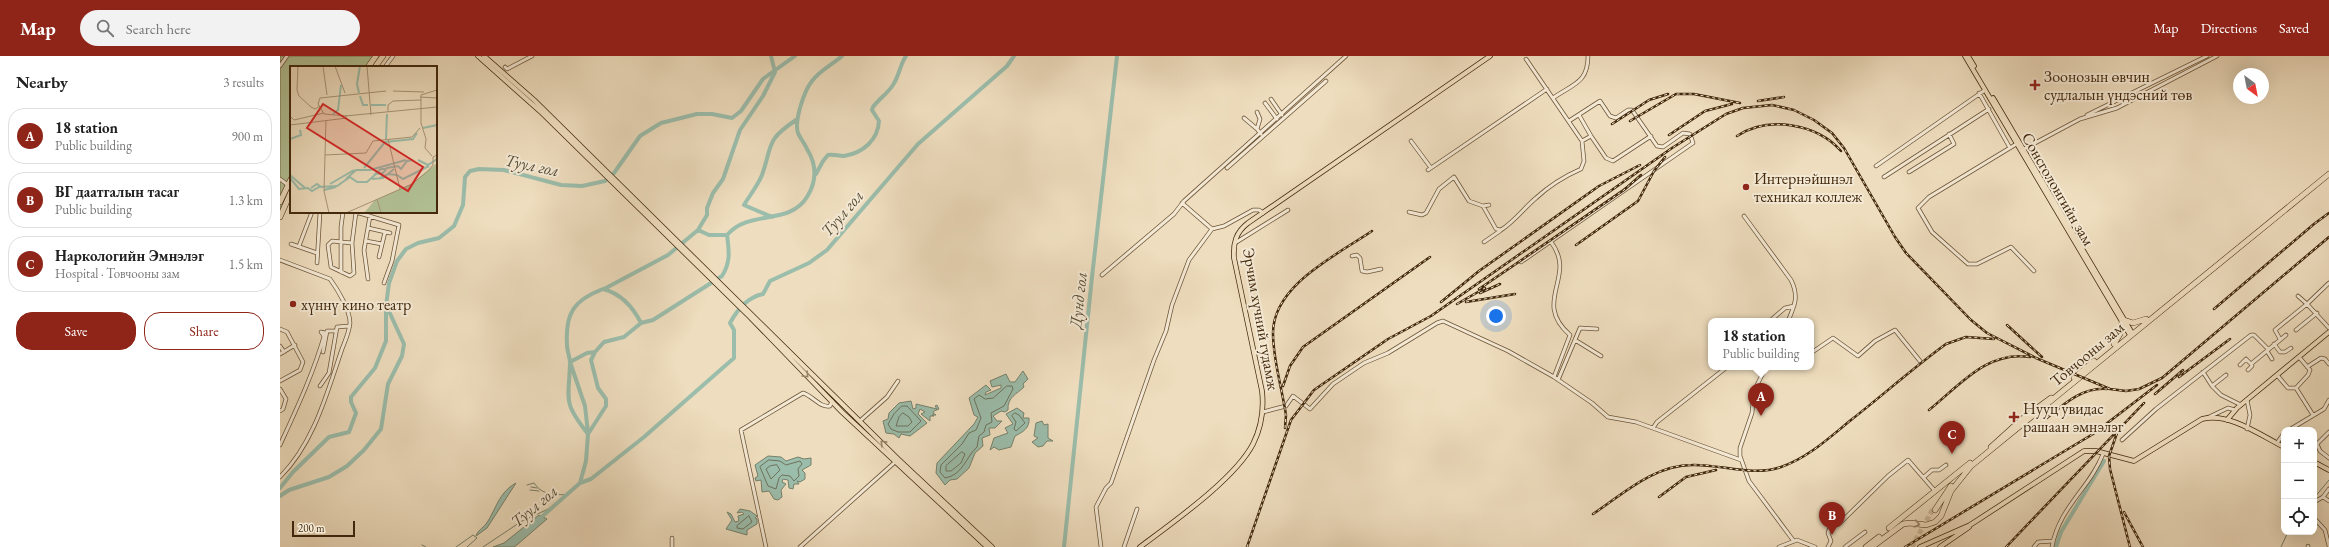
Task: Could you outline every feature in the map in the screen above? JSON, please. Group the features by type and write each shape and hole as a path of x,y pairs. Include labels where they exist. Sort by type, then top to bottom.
{"highway":[{"path":"369,66 376,56"},
{"path":"376,66 383,56"},
{"name":"Товчооны зам","path":"1872,547 1903,524 1910,522 1926,525 1936,522 1941,516 1950,492 1971,466 2025,423 2146,319 2329,170"},
{"name":"Товчооны зам","path":"1866,547 1955,476 2114,344 2130,333 2329,174"},
{"path":"280,202 290,181"},
{"path":"280,218 290,194"},
{"path":"2114,344 2120,334 2123,321 2133,323 2146,319"},
{"path":"1955,476 1934,510 1955,480 1961,477"}],"main road":[{"path":"478,56 607,173"},
{"path":"484,56 534,100 664,229 751,316 842,412 987,547"},
{"name":"Эрчим хүчний гудамж","path":"1140,547 1199,500 1241,461 1256,437 1262,412 1262,386 1235,264 1234,243 1240,229 1490,56"},
{"name":"Сонсголонгийн зам","path":"1965,56 2018,143"},
{"name":"Сонсголонгийн зам","path":"1968,56 2130,333"},
{"path":"751,316 836,395 898,458 992,547"},
{"path":"2227,420 2234,410 2329,332"},
{"path":"832,401 836,398 836,395"},
{"path":"842,412 842,408 848,407"},
{"path":"1940,547 1970,525 2080,452 2092,451 2130,461 2138,460 2191,425 2209,417 2227,420 2281,446"},
{"path":"2316,463 2329,470"},
{"path":"1920,547 1936,538 1970,525"},
{"path":"1945,535 1943,540 1948,542"},
{"path":"1936,538 1941,540 1940,547"}],"street":[{"path":"280,66 287,56"},
{"path":"387,66 393,56"},
{"path":"505,68 522,63 532,56"},
{"path":"1227,168 1295,101 1346,56"},
{"path":"1553,98 1584,77 1588,70 1588,56"},
{"path":"2022,150 2080,119 2207,56"},
{"path":"2080,119 2116,108 2217,56"},
{"path":"1484,242 1517,219 1536,198 1581,169 1584,161 1582,141 1526,59"},
{"path":"1322,85 1323,77"},
{"path":"1102,275 1164,222 1182,203 1232,158 1293,110 1326,81"},
{"path":"1411,141 1429,169 1547,89"},
{"path":"1876,166 1985,90"},
{"path":"1979,93 2010,148"},
{"path":"1271,99 1282,115"},
{"path":"1293,110 1295,101"},
{"path":"1522,262 1693,143 1690,134 1683,133 1662,147 1657,146 1632,110 1628,110 1616,118 1610,116 1600,101 1569,122"},
{"path":"1265,103 1277,119"},
{"path":"1884,177 1989,109"},
{"path":"1257,112 1260,119 1257,129"},
{"path":"1579,115 1606,158 1613,161 1651,136"},
{"path":"1244,118 1262,135"},
{"path":"1909,172 1954,144 1949,134"},
{"path":"1582,141 1592,136"},
{"path":"2018,143 1929,197 1918,208 1932,232 1966,263 1977,264 2011,247 2034,271"},
{"path":"1231,165 1232,158"},
{"path":"1409,212 1422,215 1426,213 1439,189 1454,177 1468,201 1482,206 1489,205"},
{"path":"280,179 288,185"},
{"path":"1182,203 1212,229"},
{"path":"1482,206 1496,229 1501,230"},
{"path":"1101,547 1096,507 1106,488 1111,483 1154,360 1166,331 1172,305 1189,260 1212,229 1224,226 1253,210 1258,210 1263,213"},
{"path":"1234,243 1288,210"},
{"path":"299,246 312,213"},
{"path":"317,263 320,213"},
{"path":"341,272 340,242 343,213"},
{"path":"352,243 332,241 328,245 330,266 350,276 353,275 352,243 356,213"},
{"path":"360,213 399,225 392,261 384,283"},
{"path":"368,279 364,250 370,216"},
{"path":"1744,216 1791,280 1797,295 1789,318"},
{"path":"368,228 390,233"},
{"path":"379,257 385,232"},
{"path":"366,241 382,244"},
{"path":"1551,242 1558,252 1561,262 1553,301 1554,316 1560,325 1570,335 1554,377"},
{"path":"291,244 317,253"},
{"path":"1352,256 1357,255 1360,258 1362,271 1367,272 1381,269"},
{"path":"280,260 330,279 347,310 349,326 334,375 309,434 302,449 280,477"},
{"path":"2280,339 2275,330 2307,304 2329,282"},
{"path":"2298,296 2317,313 2329,328"},
{"path":"1774,318 1784,309 1794,306"},
{"path":"2296,330 2317,313"},
{"path":"1262,412 1286,406 1293,396 1310,409 1334,384 1364,363 1388,353 1441,321 1508,351 1554,377 1592,403 1608,417 1636,422 1741,460"},
{"path":"320,386 329,373 338,326 349,326"},
{"path":"1558,380 1580,328 1597,330"},
{"path":"280,329 287,332 303,359 300,370 280,381"},
{"path":"1814,351 1833,338 1858,356 1875,341 1895,330 1920,361"},
{"path":"323,352 327,331 336,331"},
{"path":"2122,440 2156,409 2253,334 2267,350 2272,359"},
{"path":"2248,370 2252,366 2251,364 2286,334"},
{"path":"280,445 308,382 324,336"},
{"path":"1575,340 1601,356"},
{"path":"2274,344 2280,352 2285,352 2291,348"},
{"path":"280,346 282,353 295,345"},
{"path":"2277,375 2288,388 2296,388 2308,375 2310,370 2299,358"},
{"path":"2307,367 2321,358 2325,359 2329,364"},
{"path":"2240,365 2247,359 2251,364"},
{"path":"1653,428 1657,422 1723,370"},
{"path":"1764,370 1754,391 1751,421 1740,448 1741,460 1749,481 1793,540"},
{"path":"2203,372 2212,386 2221,395 2241,405"},
{"path":"2212,386 2226,375"},
{"path":"861,420 887,397 898,381"},
{"path":"2296,388 2314,415"},
{"path":"280,389 286,399 283,410 280,411"},
{"path":"766,547 741,430 803,393 825,406 830,406 832,401"},
{"path":"2247,400 2250,415 2247,429"},
{"path":"2294,427 2324,409 2326,402 2329,400"},
{"path":"2209,417 2226,409 2234,410"},
{"path":"2329,432 2317,444 2320,451 2329,458"},
{"path":"2277,444 2281,438"},
{"path":"2052,547 2053,541 2068,506 2099,464 2103,454"},
{"path":"1828,547 1831,541 1828,533 1830,527 1839,524 1902,464 1909,460 1935,491"},
{"path":"800,547 894,463"},
{"path":"1924,477 1932,470 1939,470 1946,465"},
{"path":"2317,500 2323,497 2329,489"},
{"path":"2323,497 2329,501"},
{"path":"1124,547 1137,508"},
{"path":"2317,521 2325,530 2329,546"},
{"path":"1845,547 1865,532"},
{"path":"672,538 672,547"},
{"path":"1779,547 1793,540 1797,540 1815,547"},
{"path":"2034,547 2038,542 2053,541"}],"shaded area":[{"path":"280,56 381,56 374,66 290,66 290,189 280,212"}],"water":[{"path":"1023,371 1028,379 1023,384 1024,387 1013,396 1009,402 1008,410 1005,412 1001,411 993,416 997,421 1002,421 995,428 989,428 990,435 982,438 983,446 975,453 969,468 957,479 950,480 945,485 936,473 937,463 974,424 978,417 974,415 969,398 986,385 991,390 986,392 985,395 1001,388 1001,385 992,387 990,381 1006,374 1010,382 1015,382"},
{"path":"911,401 913,409 916,408 916,404 937,409 935,406 937,405 939,409 933,413 936,415 930,416 930,421 921,414 925,412 920,409 918,414 927,423 910,436 901,434 899,438 894,434 886,433 883,421 888,419 889,413 899,403"},
{"path":"1017,408 1024,413 1023,418 1029,418 1027,427 1015,436 1011,447 999,450 994,447 990,450 994,438 1008,433 1005,428 1013,424 1006,414"},
{"path":"1042,421 1044,425 1048,424 1048,438 1053,441 1047,441 1043,446 1038,447 1032,442 1038,438 1034,436 1036,423"},
{"path":"768,456 781,457 786,461 798,457 804,459 811,458 811,465 802,470 805,473 805,479 800,482 797,481 799,484 794,484 793,489 789,488 788,480 783,479 782,482 786,484 781,490 782,497 778,500 774,499 769,491 762,492 761,480 756,481 755,478 758,476 755,465"},
{"path":"516,483 487,528 476,536 486,524 501,497"},
{"path":"740,509 750,511 757,516 755,518 757,519 757,524 747,530 747,535 726,529 732,520 727,512 731,514 735,522 739,521 738,516 744,514 742,512 737,513"},
{"path":"539,515 547,519 514,547 493,547 504,543"}],"waterway":[{"name":"Туул гол","path":"604,289 668,255 698,230 707,215 707,208 713,193 723,179 740,130 763,96 775,72 771,56"},
{"name":"Туул гол","path":"280,488 293,472 329,437 349,432 356,413 351,402 351,397 375,368 386,341 386,306 389,283 397,261 406,249 418,243 439,238 454,226 463,205 465,177 470,171 479,169 504,170 561,185 582,186 605,181 614,173 640,136 661,123 697,114 712,114 732,118 741,111 763,79 795,56"},
{"name":"Туул гол","path":"538,520 580,483 586,461 588,434 574,414 568,393 570,358 567,347 567,334 568,324 573,309 585,298 603,289 616,294 626,302 641,323 653,320 722,276 728,261 729,251 727,235 736,227 747,222 790,212 799,206 807,197 813,185 814,179 813,161 798,133 797,128 800,106 815,77 842,56"},
{"name":"Туул гол","path":"816,174 828,155 844,156 857,152 863,149 872,140 876,134 879,121 872,110 873,107 893,85 906,56"},
{"name":"Туул гол","path":"580,483 591,479 644,437 734,358 734,330 730,323 736,313 752,298 763,294 770,281 809,263 827,250 918,144 1007,66 1014,56"},
{"name":"Дунд гол","path":"1064,547 1117,56"},
{"path":"772,217 744,205 762,175 769,150 775,138 796,120"},
{"name":"Туул гол","path":"698,230 709,235 727,235"},
{"path":"280,496 289,490 329,477 347,466 364,450 381,429 388,384 402,356 404,344 387,307"},
{"name":"Туул гол","path":"588,434 606,406 606,399 598,388 591,360 595,352 604,342 624,337 641,323"},
{"path":"588,433 585,406 570,362 587,353 595,352"},
{"path":"2056,547 2061,532 2104,461"},
{"path":"2317,494 2329,480"},
{"path":"527,485 534,483 541,490 549,494 568,495"},
{"path":"531,487 537,488"},
{"path":"530,490 539,491"},
{"path":"483,547 522,521 557,505"},
{"path":"456,547 473,535 477,538 467,547"},
{"path":"2281,547 2287,535"},
{"path":"422,545 426,547"}],"tunnel":[{"path":"1912,547 1933,509"}],"railway":[{"path":"1612,124 1649,100 1668,94"},
{"path":"1630,121 1676,94 1694,94 1740,103"},
{"path":"1758,101 1784,97"},
{"path":"1669,135 1705,111 1732,104"},
{"path":"1247,547 1291,420 1314,390 1388,339 1431,316 1672,148 1726,114 1743,108 1772,105 1794,110 1814,120 1832,133 1844,148 1895,237 1906,253 1971,320 1987,333 2036,358 2110,389 2126,391 2139,389 2162,378 2329,237"},
{"path":"1737,136 1763,126 1778,124 1792,126 1819,134 1841,151"},
{"path":"1576,245 1638,201 1654,171 1665,157"},
{"path":"1441,302 1479,271 1599,186 1640,165"},
{"path":"1479,289 1624,190 1641,175"},
{"path":"2214,309 2329,213"},
{"path":"1285,428 1286,415 1273,343 1276,316 1284,300 1295,286 1309,273 1372,231"},
{"path":"1283,386 1290,366 1303,347 1430,257"},
{"path":"1480,293 1500,284"},
{"path":"1457,304 1485,288"},
{"path":"1466,302 1515,294"},
{"path":"2007,325 2042,357"},
{"path":"1593,514 1627,490 1652,475 1678,466 1703,465 1759,471 1770,470 1791,463 1809,453 1946,344 1966,337 1994,339"},
{"path":"2179,377 2230,339"},
{"path":"1929,410 1963,381 1987,364 2000,359 2015,356 2030,357"},
{"path":"2155,394 2183,370"},
{"path":"1905,547 2093,434 2157,385"},
{"path":"2047,418 2082,393 2098,389 2107,389"},
{"path":"2006,547 2144,403"},
{"path":"2117,433 2109,456 2110,469 2130,547"},
{"path":"1659,497 1686,477 1716,470"},
{"path":"2124,512 2143,547"}],"place":[{"name":"Зоонозын өвчин судлалын үндэсний төв","path":"2035,85"},
{"name":"Интернэйшнэл техникал коллеж","path":"1746,187"},
{"name":"хүннү кино театр","path":"293,304"},
{"name":"18 station","path":"1761,416"},
{"name":"Нууц увидас рашаан эмнэлэг","path":"2014,417"},
{"name":"Наркологийн Эмнэлэг","path":"1952,454"},
{"name":"ВГ даатгалын тасаг","path":"1832,535"}]}
